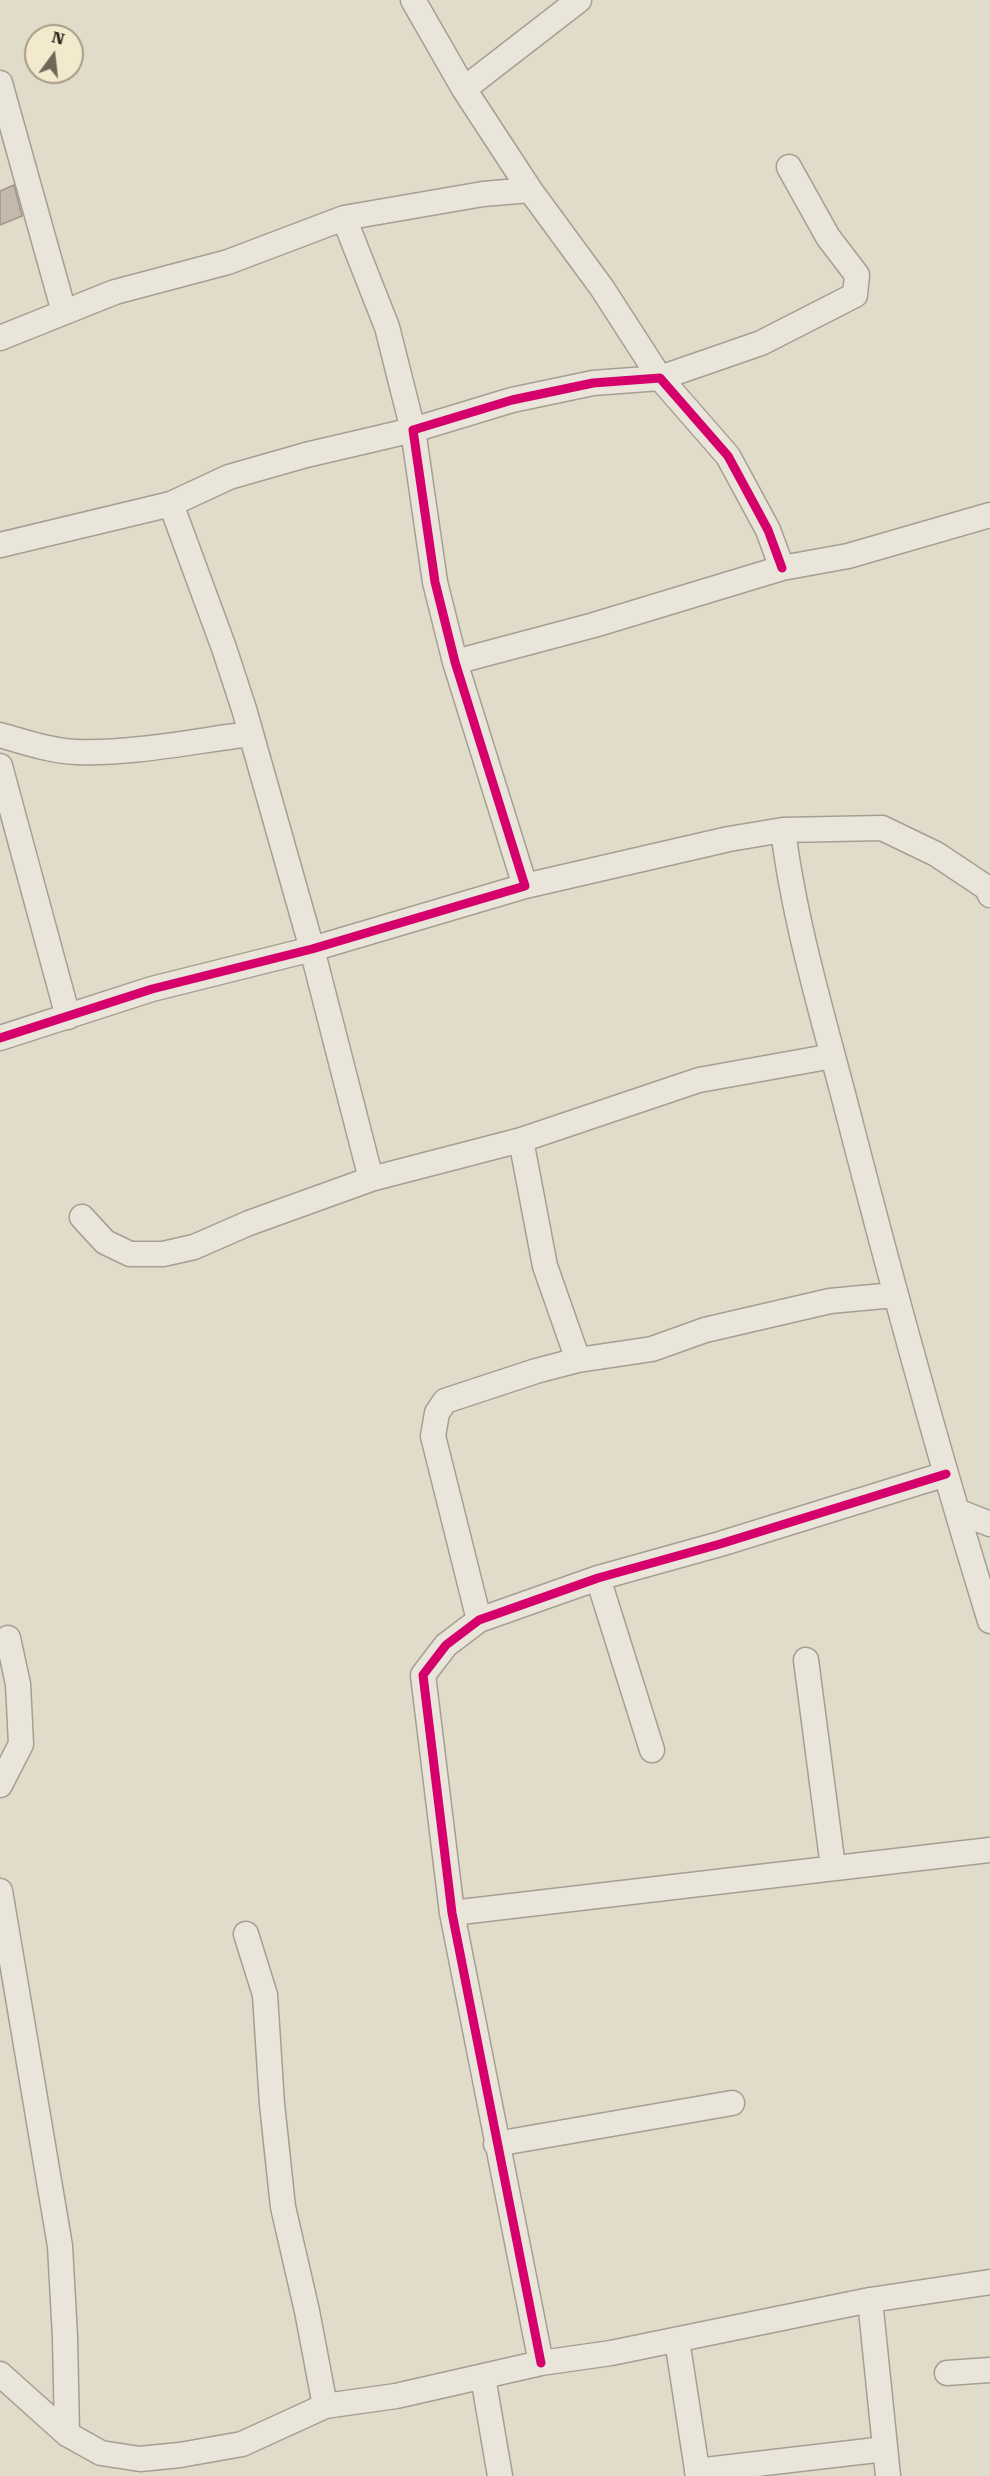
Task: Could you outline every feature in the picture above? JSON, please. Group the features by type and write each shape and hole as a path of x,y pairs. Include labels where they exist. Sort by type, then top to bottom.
{"street":[{"path":"413,0 464,88 530,190 602,288 660,378 728,456 768,530 782,568"},
{"path":"464,88 579,0"},
{"path":"0,83 64,312"},
{"path":"0,545 171,504 229,477 306,455 413,430 512,400 593,383 660,378 762,343 855,295 857,275 828,237 789,167"},
{"path":"0,338 115,292 228,262 344,218 483,194 530,190"},
{"path":"344,218 387,327 413,430 435,582 455,662 525,886"},
{"path":"171,504 224,648 250,734 312,949 371,1179"},
{"path":"455,662 594,624 782,568 848,556 990,515"},
{"path":"0,735 75,752 117,750 250,734"},
{"path":"0,766 68,1017"},
{"path":"0,1038 152,989 312,949 525,886 729,839 783,830 882,828 936,854 987,888 990,895"},
{"path":"783,830 787,862 815,993 834,1056 894,1295 990,1621"},
{"path":"82,1217 105,1242 130,1254 163,1254 194,1247 249,1223 371,1179 521,1140 699,1080 834,1056"},
{"path":"521,1140 545,1266 578,1360"},
{"path":"479,1620 433,1436 437,1413 445,1401 536,1371 578,1360 652,1349 705,1330 830,1301 894,1295"},
{"path":"541,2363 452,1913 423,1675 446,1645 479,1620 598,1578 720,1544 946,1474"},
{"path":"957,1511 990,1524"},
{"path":"598,1578 652,1750"},
{"path":"0,1785 21,1744 18,1684 8,1638"},
{"path":"806,1660 833,1868"},
{"path":"452,1913 990,1850"},
{"path":"0,1892 60,2246 67,2434"},
{"path":"246,1934 265,1995 272,2104 283,2207 307,2311 325,2406"},
{"path":"496,2144 732,2103"},
{"path":"0,2374 67,2434 101,2452 140,2459 180,2455 242,2444 325,2406 396,2396 541,2363 677,2340 870,2300 990,2282"},
{"path":"870,2300 888,2476"},
{"path":"677,2340 698,2474 885,2449"},
{"path":"947,2373 990,2370"},
{"path":"483,2377 500,2476"}],"building":[{"path":"14,185 22,216 0,225 0,191"}],"cycle path":[{"path":"0,1038 152,989 312,949 525,886 455,662 435,582 413,430 512,400 593,383 660,378 728,456 768,530 782,568"},
{"path":"541,2363 452,1913 423,1675 446,1645 479,1620 598,1578 720,1544 946,1474"}]}
